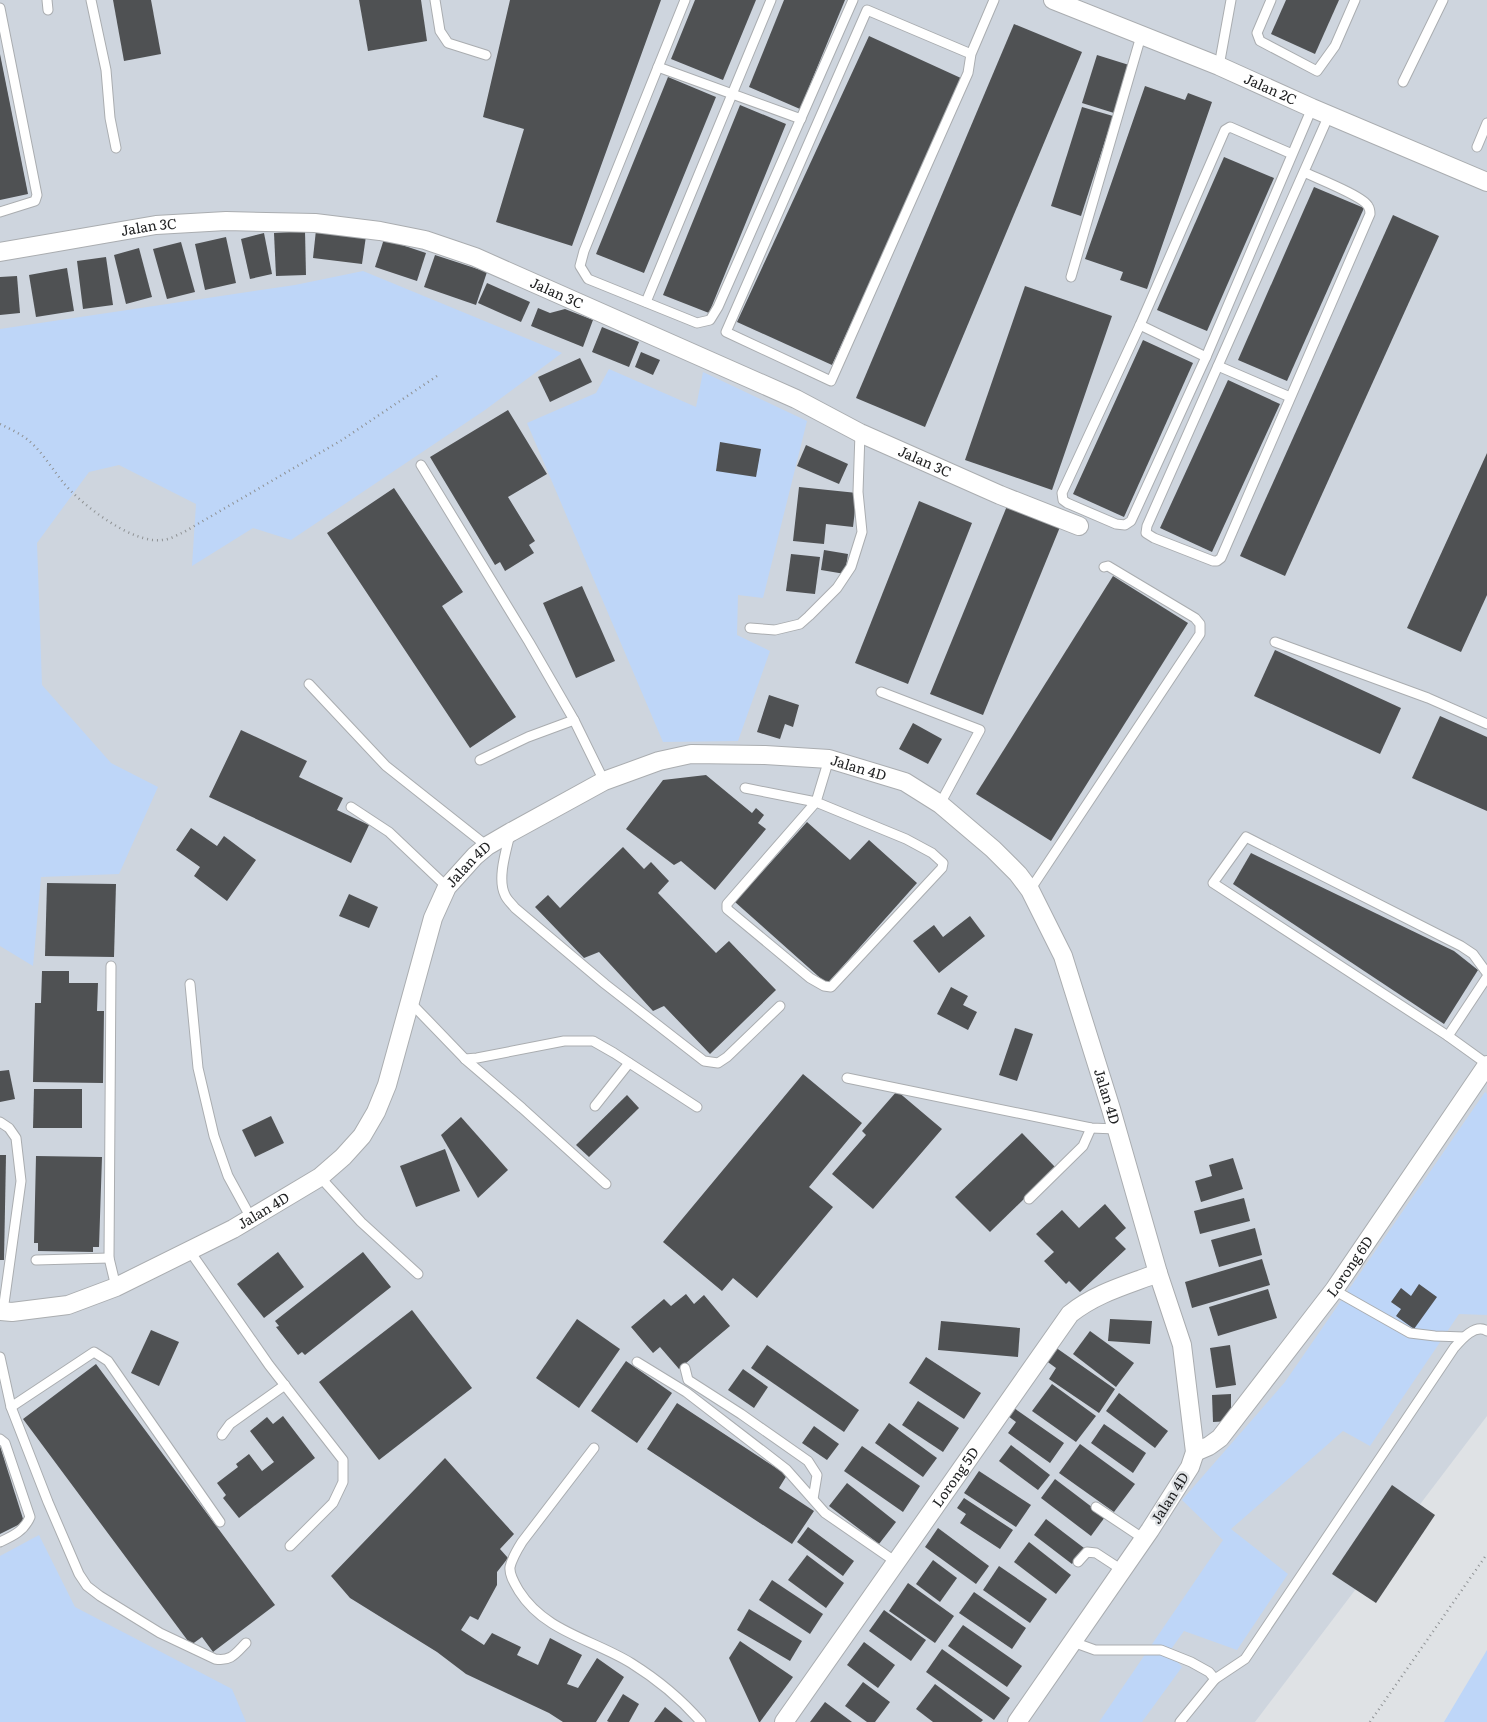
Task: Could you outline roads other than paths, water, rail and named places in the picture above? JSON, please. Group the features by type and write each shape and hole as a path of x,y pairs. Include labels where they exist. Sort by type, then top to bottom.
{"street":[{"name":"Jalan 2C","path":"1053,0 1219,66 1312,108 1487,182"},
{"name":"Jalan 3C","path":"0,252 156,225 226,222 315,223 380,231 425,240 475,257 787,395 860,433 1000,495 1079,526"},
{"name":"Jalan 4D","path":"1,1311 12,1312 68,1305 116,1287 251,1218 320,1177 343,1157 362,1136 376,1112 386,1086 433,918 448,886 475,856 487,846 604,781 659,761 691,754 765,755 829,759 905,782 940,804 993,849 1018,874 1030,890 1063,956 1158,1273 1182,1345 1195,1452 1190,1467 1144,1539 1017,1722"},
{"name":"Lorong 6D","path":"1195,1452 1209,1446 1220,1438 1334,1290 1487,1064"},
{"name":"Lorong 5D","path":"784,1722 1070,1314 1083,1303 1097,1295 1158,1273"}],"lane":[{"path":"91,0 106,70 110,118 116,148"},
{"path":"436,0 440,31 448,44 486,55"},
{"path":"685,0 584,251 580,266 588,279 697,323 710,320 718,307 853,0"},
{"path":"646,302 771,0"},
{"path":"970,54 867,10 726,332 831,381 968,73 970,54 994,0"},
{"path":"1219,66 1231,0"},
{"path":"1271,0 1257,33 1260,41 1317,71 1335,46 1355,0"},
{"path":"1403,82 1444,0"},
{"path":"0,8 36,195 35,201 0,212"},
{"path":"1071,277 1142,36"},
{"path":"658,67 801,119"},
{"path":"1292,154 1230,127 1225,130 1140,325 1062,493 1063,500 1067,503 1116,524 1125,525 1131,521 1206,357 1312,108"},
{"path":"1304,172 1367,204 1370,208 1370,214 1221,558 1213,561 1154,538 1146,533 1147,526 1329,115"},
{"path":"1477,147 1487,123"},
{"path":"1140,325 1206,357"},
{"path":"1218,366 1290,397"},
{"path":"750,628 775,630 800,624 837,588 851,568 862,532 858,492 860,433"},
{"path":"422,465 574,720 604,781"},
{"path":"1030,890 1200,634 1200,624 1195,618 1108,566 1104,567"},
{"path":"1275,642 1428,698 1487,724"},
{"path":"309,684 386,766 487,846"},
{"path":"881,692 980,730 940,804"},
{"path":"480,760 528,737 574,720"},
{"path":"745,788 816,802 906,839 932,853 943,864 942,868 830,987 824,986 810,978 727,909 726,904 816,802 829,759"},
{"path":"351,807 389,832 448,886"},
{"path":"511,832 504,861 502,886 505,896 515,908 605,984 704,1061 718,1063 727,1057 780,1006"},
{"path":"1487,973 1473,954 1461,946 1246,837 1213,883 1448,1036 1487,1064"},
{"path":"111,966 109,1258 116,1287"},
{"path":"1448,1036 1487,977"},
{"path":"190,984 198,1068 214,1136 228,1176 251,1218"},
{"path":"409,1002 465,1059 606,1184"},
{"path":"465,1059 564,1041 592,1041 629,1062 697,1107"},
{"path":"595,1106 629,1062"},
{"path":"847,1078 1091,1128 1116,1129"},
{"path":"0,1122 9,1128 16,1138 21,1181 1,1311"},
{"path":"1029,1199 1083,1146 1091,1128"},
{"path":"320,1177 361,1222 418,1274"},
{"path":"189,1250 270,1366 343,1460 343,1482 333,1503 290,1546"},
{"path":"36,1260 109,1258"},
{"path":"1334,1290 1410,1333 1464,1337"},
{"path":"1180,1722 1215,1679 1245,1659 1445,1360 1464,1337 1478,1328 1487,1331"},
{"path":"11,1407 94,1352 108,1361 220,1522"},
{"path":"0,1357 11,1407 48,1502 79,1574 87,1586 160,1633 215,1659 224,1661 233,1656 246,1643"},
{"path":"637,1362 686,1392 786,1469 825,1513 896,1562"},
{"path":"685,1368 688,1380 808,1461 818,1475 813,1499"},
{"path":"222,1434 230,1424 285,1385"},
{"path":"0,1439 6,1443 30,1517 27,1524 18,1534 0,1542"},
{"path":"594,1448 522,1542 514,1556 510,1569 513,1582 536,1613 550,1623 629,1662 643,1671 701,1722"},
{"path":"1096,1507 1144,1539"},
{"path":"1078,1562 1087,1552 1096,1553 1122,1570"},
{"path":"1073,1642 1095,1650 1161,1650 1197,1665 1209,1672 1215,1679"}]}
